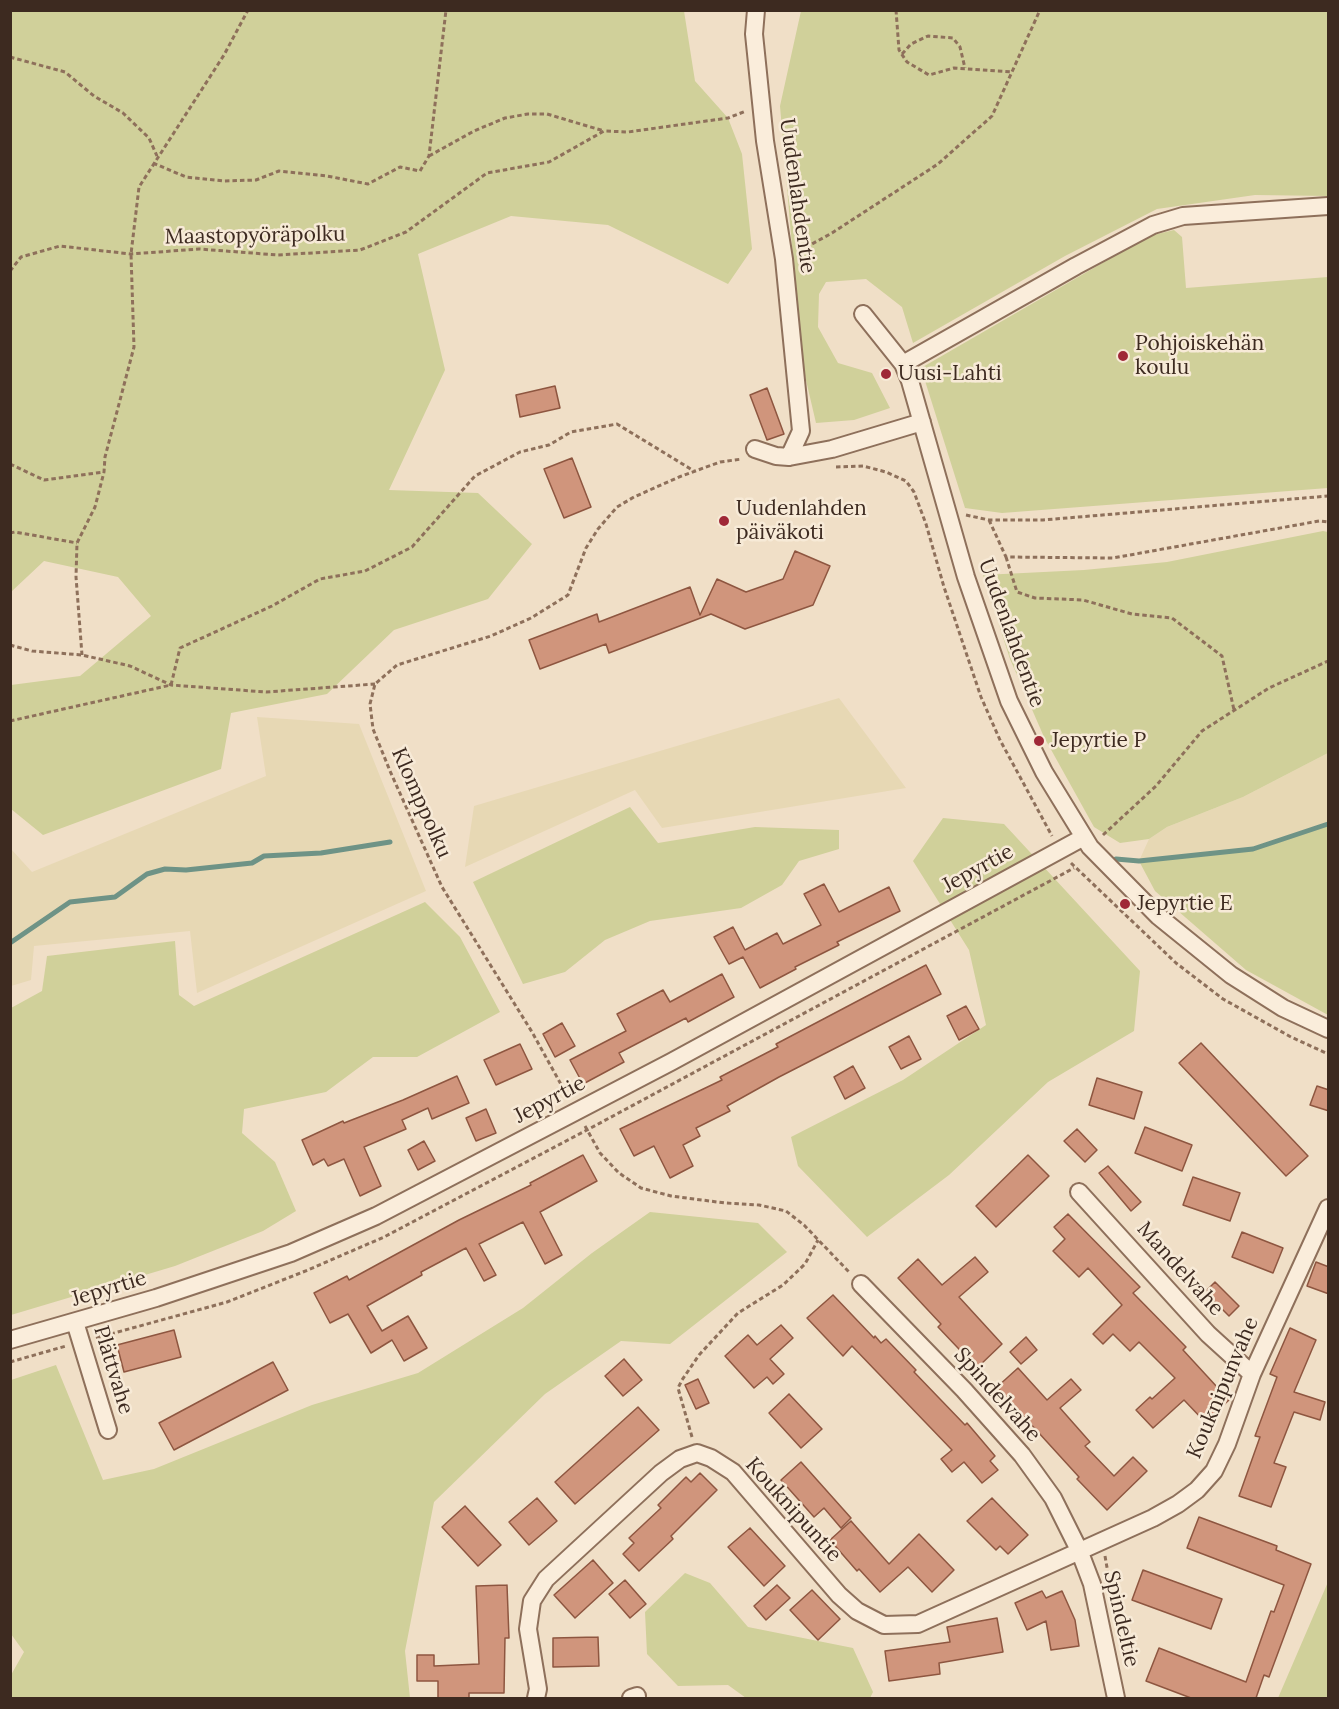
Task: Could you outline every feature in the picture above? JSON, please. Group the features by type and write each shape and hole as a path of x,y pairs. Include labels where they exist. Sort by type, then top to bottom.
{"street":[{"name":"Uudenlahdentie","path":"756,10 754,34 765,141 784,259 801,431 789,457"},
{"path":"903,364 1153,225 1183,216 1329,206"},
{"name":"Uudenlahdentie","path":"863,314 903,364 910,381 966,577 1009,701 1044,772 1087,842 1158,915 1231,975 1283,1008 1329,1029"},
{"path":"751,455 789,457 832,449 922,422"},
{"name":"Jepyrtie","path":"10,1340 156,1298 291,1254 329,1238 576,1112 1060,850 1087,842"},
{"name":"Mandelvahe","path":"1079,1192 1208,1334 1252,1374"},
{"name":"Kouknipunvahe","path":"1079,1550 1153,1518 1197,1490 1214,1471 1227,1444 1252,1374 1327,1211"},
{"name":"Spindelvahe","path":"861,1284 964,1390 1022,1455 1053,1498 1079,1550"},
{"name":"Plättvahe","path":"75,1322 108,1430"},
{"path":"536,1698 538,1689 528,1629 532,1601 546,1579 660,1473 680,1459 697,1453"},
{"name":"Kouknipuntie","path":"697,1453 711,1458 733,1473 839,1595 857,1611 884,1625 918,1624 1079,1550"},
{"name":"Spindeltie","path":"1079,1550 1092,1584 1116,1698"}],"path":[{"path":"82,655 76,577 77,543 94,507 134,347 131,254 139,187 224,55 248,10"},
{"path":"153,163 186,177 205,179 256,180 279,171 327,176 368,184 400,167 420,171 429,156 446,10"},
{"path":"896,10 899,50 907,62 930,75 954,68 1012,72"},
{"path":"784,259 832,233 938,164 992,116 1040,10"},
{"path":"902,54 911,44 928,36 953,38 960,47 966,64 965,68"},
{"path":"10,57 65,72 94,96 123,113 149,138 158,156"},
{"name":"Maastopyöräpolku","path":"10,271 21,257 60,246 131,254 199,249 278,255 360,250 406,232 487,173 549,162 604,131 628,132 728,118 762,105"},
{"path":"429,156 505,118 528,114 547,114 604,131"},
{"path":"171,685 180,648 272,606 320,579 366,571 412,547 476,476 520,452 549,445 572,432 617,424 694,471"},
{"path":"10,721 171,685 266,692 375,684 397,665 491,636 531,618 568,595 586,548 598,529 617,507 694,471 751,455"},
{"path":"10,464 44,480 104,472"},
{"path":"834,467 863,466 886,472 906,481 914,492 981,697 1000,740 1060,850 1075,868 1186,970 1223,999 1291,1037 1329,1054"},
{"path":"949,516 968,514 989,520 1054,519 1329,496"},
{"path":"989,520 1006,557 1017,592 1035,598 1083,600 1132,614 1172,618 1222,656 1234,710"},
{"path":"1006,557 1113,558 1319,521 1329,522"},
{"path":"10,533 77,543"},
{"path":"10,645 32,651 82,655 130,666 171,685"},
{"path":"1087,842 1156,786 1202,731 1269,688 1329,661"},
{"name":"Klomppolku","path":"375,684 370,704 373,729 442,888 532,1032 600,1152 619,1173 641,1188 671,1196 759,1205 786,1211 804,1225 861,1284"},
{"path":"697,1453 678,1388 682,1380 699,1355 738,1313 783,1285 805,1264 818,1240"}],"shaded area":[{"path":"839,698 906,788 662,828 635,790 465,867 474,806"},
{"path":"257,717 359,724 426,891 197,993 190,931 34,946 31,980 11,986 11,849 32,872 266,776"},
{"path":"1328,753 1328,824 1253,849 1139,861 1149,839 1167,827 1243,797"}],"green space":[{"path":"11,10 684,11 695,81 728,118 742,154 752,249 728,284 608,225 511,216 418,254 445,370 389,490 478,493 532,544 488,599 394,630 327,694 231,713 221,769 43,835 11,809 11,685 80,676 151,616 118,577 44,561 11,592"},
{"path":"801,11 1328,11 1328,196 1255,195 1157,209 1065,256 913,343 902,307 866,279 826,282 819,294 818,327 838,363 872,373 890,408 854,420 816,423 802,363 780,106"},
{"name":"Pohjoiskehän koulu","path":"1174,230 1182,237 1186,288 1328,277 1328,488 1002,513 965,508 921,368 1149,236"},
{"path":"1323,531 1328,532 1328,753 1243,797 1167,827 1149,839 1120,843 1094,827 1044,737 1010,659 983,575 1084,570 1167,562"},
{"path":"630,807 658,843 755,827 839,830 839,849 799,861 782,885 741,908 650,921 605,940 565,972 523,984 473,882"},
{"path":"943,818 1004,824 1140,971 1134,1031 1048,1082 949,1175 867,1237 798,1166 791,1137 903,1080 986,1025 969,950 913,861"},
{"path":"1328,824 1328,1015 1246,970 1155,891 1139,861 1253,849"},
{"path":"425,902 460,937 500,1012 417,1057 373,1057 326,1092 244,1109 242,1133 275,1162 296,1211 263,1231 175,1266 11,1315 11,1008 42,991 47,956 175,941 179,995 194,1006"},
{"path":"650,1212 758,1223 787,1252 670,1344 621,1341 545,1394 434,1502 405,1651 410,1698 11,1698 11,1675 24,1652 11,1634 11,1380 56,1365 103,1480 154,1469 312,1405 418,1373 523,1308 592,1253"},
{"path":"685,1573 710,1583 748,1627 853,1648 873,1692 870,1698 746,1698 728,1685 678,1686 647,1654 645,1612"},
{"path":"1328,1582 1328,1698 1278,1698"}],"building":[{"path":"555,386 560,408 520,417 516,395"},
{"path":"767,388 784,434 767,440 750,395"},
{"path":"572,458 591,507 564,518 544,469"},
{"path":"795,551 830,566 813,605 745,629 711,614 609,653 606,644 540,669 529,640 597,614 599,622 690,587 700,615 717,579 746,592 783,579"},
{"path":"824,884 839,912 889,887 900,911 837,942 839,945 760,988 743,957 729,964 714,937 733,927 745,950 777,933 783,944 821,925 804,894"},
{"path":"926,965 941,994 727,1106 730,1111 696,1128 700,1136 683,1145 693,1166 670,1178 654,1146 634,1156 620,1129 722,1080 720,1077 778,1047 776,1044"},
{"path":"722,974 734,997 688,1022 686,1018 619,1053 624,1062 583,1084 570,1060 626,1031 617,1014 663,990 670,1002"},
{"path":"966,1006 979,1029 959,1040 947,1016"},
{"path":"562,1023 575,1046 555,1057 543,1034"},
{"path":"909,1036 921,1059 901,1069 889,1047"},
{"path":"1201,1043 1308,1156 1286,1176 1179,1063"},
{"path":"520,1044 532,1069 496,1085 484,1060"},
{"path":"853,1066 865,1088 845,1099 834,1077"},
{"path":"457,1076 469,1103 432,1119 428,1108 402,1120 406,1129 364,1147 381,1186 360,1196 344,1159 328,1166 324,1159 313,1165 302,1140 343,1121 344,1123 403,1100"},
{"path":"1097,1078 1142,1092 1134,1119 1089,1105"},
{"path":"1317,1086 1329,1090 1329,1111 1310,1105"},
{"path":"486,1109 496,1133 476,1141 466,1118"},
{"path":"1145,1127 1192,1145 1182,1171 1135,1153"},
{"path":"1077,1129 1097,1150 1085,1162 1064,1141"},
{"path":"424,1141 435,1161 418,1170 408,1150"},
{"path":"583,1155 597,1181 540,1212 562,1255 545,1264 523,1222 479,1244 496,1275 484,1281 466,1248 421,1272 422,1275 367,1306 382,1331 408,1316 427,1348 404,1361 392,1340 371,1353 348,1314 330,1323 314,1293 347,1276 349,1280 459,1220 531,1185 530,1183"},
{"path":"1028,1155 1049,1176 996,1227 976,1206"},
{"path":"1108,1166 1141,1202 1131,1211 1099,1173"},
{"path":"1193,1177 1240,1193 1230,1221 1183,1205"},
{"path":"1068,1214 1140,1287 1133,1293 1186,1347 1183,1350 1229,1400 1205,1422 1184,1400 1153,1428 1136,1410 1175,1378 1139,1342 1130,1351 1113,1334 1103,1344 1093,1334 1122,1305 1088,1268 1079,1277 1053,1251 1065,1239 1054,1227"},
{"path":"1242,1232 1283,1248 1273,1273 1232,1257"},
{"path":"975,1257 988,1272 959,1297 1002,1344 977,1368 938,1327 941,1324 898,1278 918,1259 942,1285"},
{"path":"1316,1262 1329,1267 1329,1294 1307,1286"},
{"path":"1215,1282 1239,1306 1229,1316 1205,1292"},
{"path":"833,1295 874,1338 875,1336 881,1343 886,1339 965,1425 967,1423 995,1456 990,1461 998,1470 982,1483 964,1462 952,1472 941,1459 952,1450 852,1346 843,1356 807,1318"},
{"path":"781,1325 793,1338 770,1359 784,1374 773,1384 767,1377 754,1388 725,1356 748,1335 757,1345"},
{"path":"1290,1328 1316,1340 1294,1392 1325,1402 1320,1420 1294,1412 1274,1463 1286,1467 1271,1507 1239,1496 1260,1437 1255,1436 1277,1377 1270,1374"},
{"path":"174,1330 181,1357 124,1372 117,1345"},
{"path":"1026,1337 1037,1350 1021,1364 1010,1352"},
{"path":"624,1359 642,1380 623,1396 605,1376"},
{"path":"273,1362 288,1390 174,1450 159,1423"},
{"path":"1018,1368 1047,1400 1071,1379 1081,1390 1060,1408 1090,1442 1085,1446 1114,1476 1133,1457 1147,1471 1107,1510 997,1387"},
{"path":"698,1379 709,1403 696,1409 685,1385"},
{"path":"789,1394 822,1429 801,1448 769,1413"},
{"path":"638,1407 659,1430 575,1504 555,1482"},
{"path":"801,1462 851,1518 841,1528 824,1508 814,1517 781,1480"},
{"path":"700,1473 717,1490 671,1536 673,1539 639,1571 623,1554 634,1543 629,1538 661,1508 658,1505 686,1477 691,1482"},
{"path":"537,1498 557,1521 529,1545 509,1522"},
{"path":"992,1498 1028,1535 1008,1554 1000,1546 996,1550 967,1521"},
{"path":"465,1506 501,1545 478,1566 442,1527"},
{"path":"1199,1517 1277,1546 1276,1550 1311,1564 1269,1677 1264,1675 1256,1698 1191,1698 1146,1681 1159,1648 1246,1682 1271,1611 1274,1612 1284,1585 1187,1548"},
{"path":"851,1521 889,1564 919,1534 954,1570 932,1592 908,1567 880,1592 859,1569 857,1571 830,1540"},
{"path":"750,1528 785,1566 764,1586 728,1547"},
{"path":"593,1560 613,1583 575,1618 554,1595"},
{"path":"1143,1570 1222,1599 1211,1629 1132,1600"},
{"path":"625,1580 646,1604 630,1618 609,1594"},
{"path":"507,1585 509,1638 505,1638 504,1693 469,1693 469,1698 438,1698 438,1681 417,1681 417,1655 434,1655 434,1666 479,1664 476,1586"},
{"path":"777,1585 790,1598 766,1620 754,1606"},
{"path":"812,1590 840,1619 818,1640 790,1610"},
{"path":"1042,1591 1046,1598 1062,1591 1075,1620 1079,1646 1051,1650 1046,1621 1027,1630 1015,1603"},
{"path":"997,1618 1003,1652 939,1663 940,1674 889,1681 885,1651 950,1642 947,1627"},
{"path":"598,1637 599,1666 553,1667 553,1638"}],"waterway":[{"path":"1116,859 1139,861 1253,849 1328,824"},
{"path":"10,943 70,902 115,897 147,874 165,869 186,870 252,863 264,856 321,853 390,842"}],"place":[{"name":"Pohjoiskehän koulu","path":"1123,356"},
{"name":"Uusi-Lahti","path":"886,374"},
{"name":"Uudenlahden päiväkoti","path":"724,521"},
{"name":"Jepyrtie P","path":"1039,741"},
{"name":"Jepyrtie E","path":"1125,904"}]}
